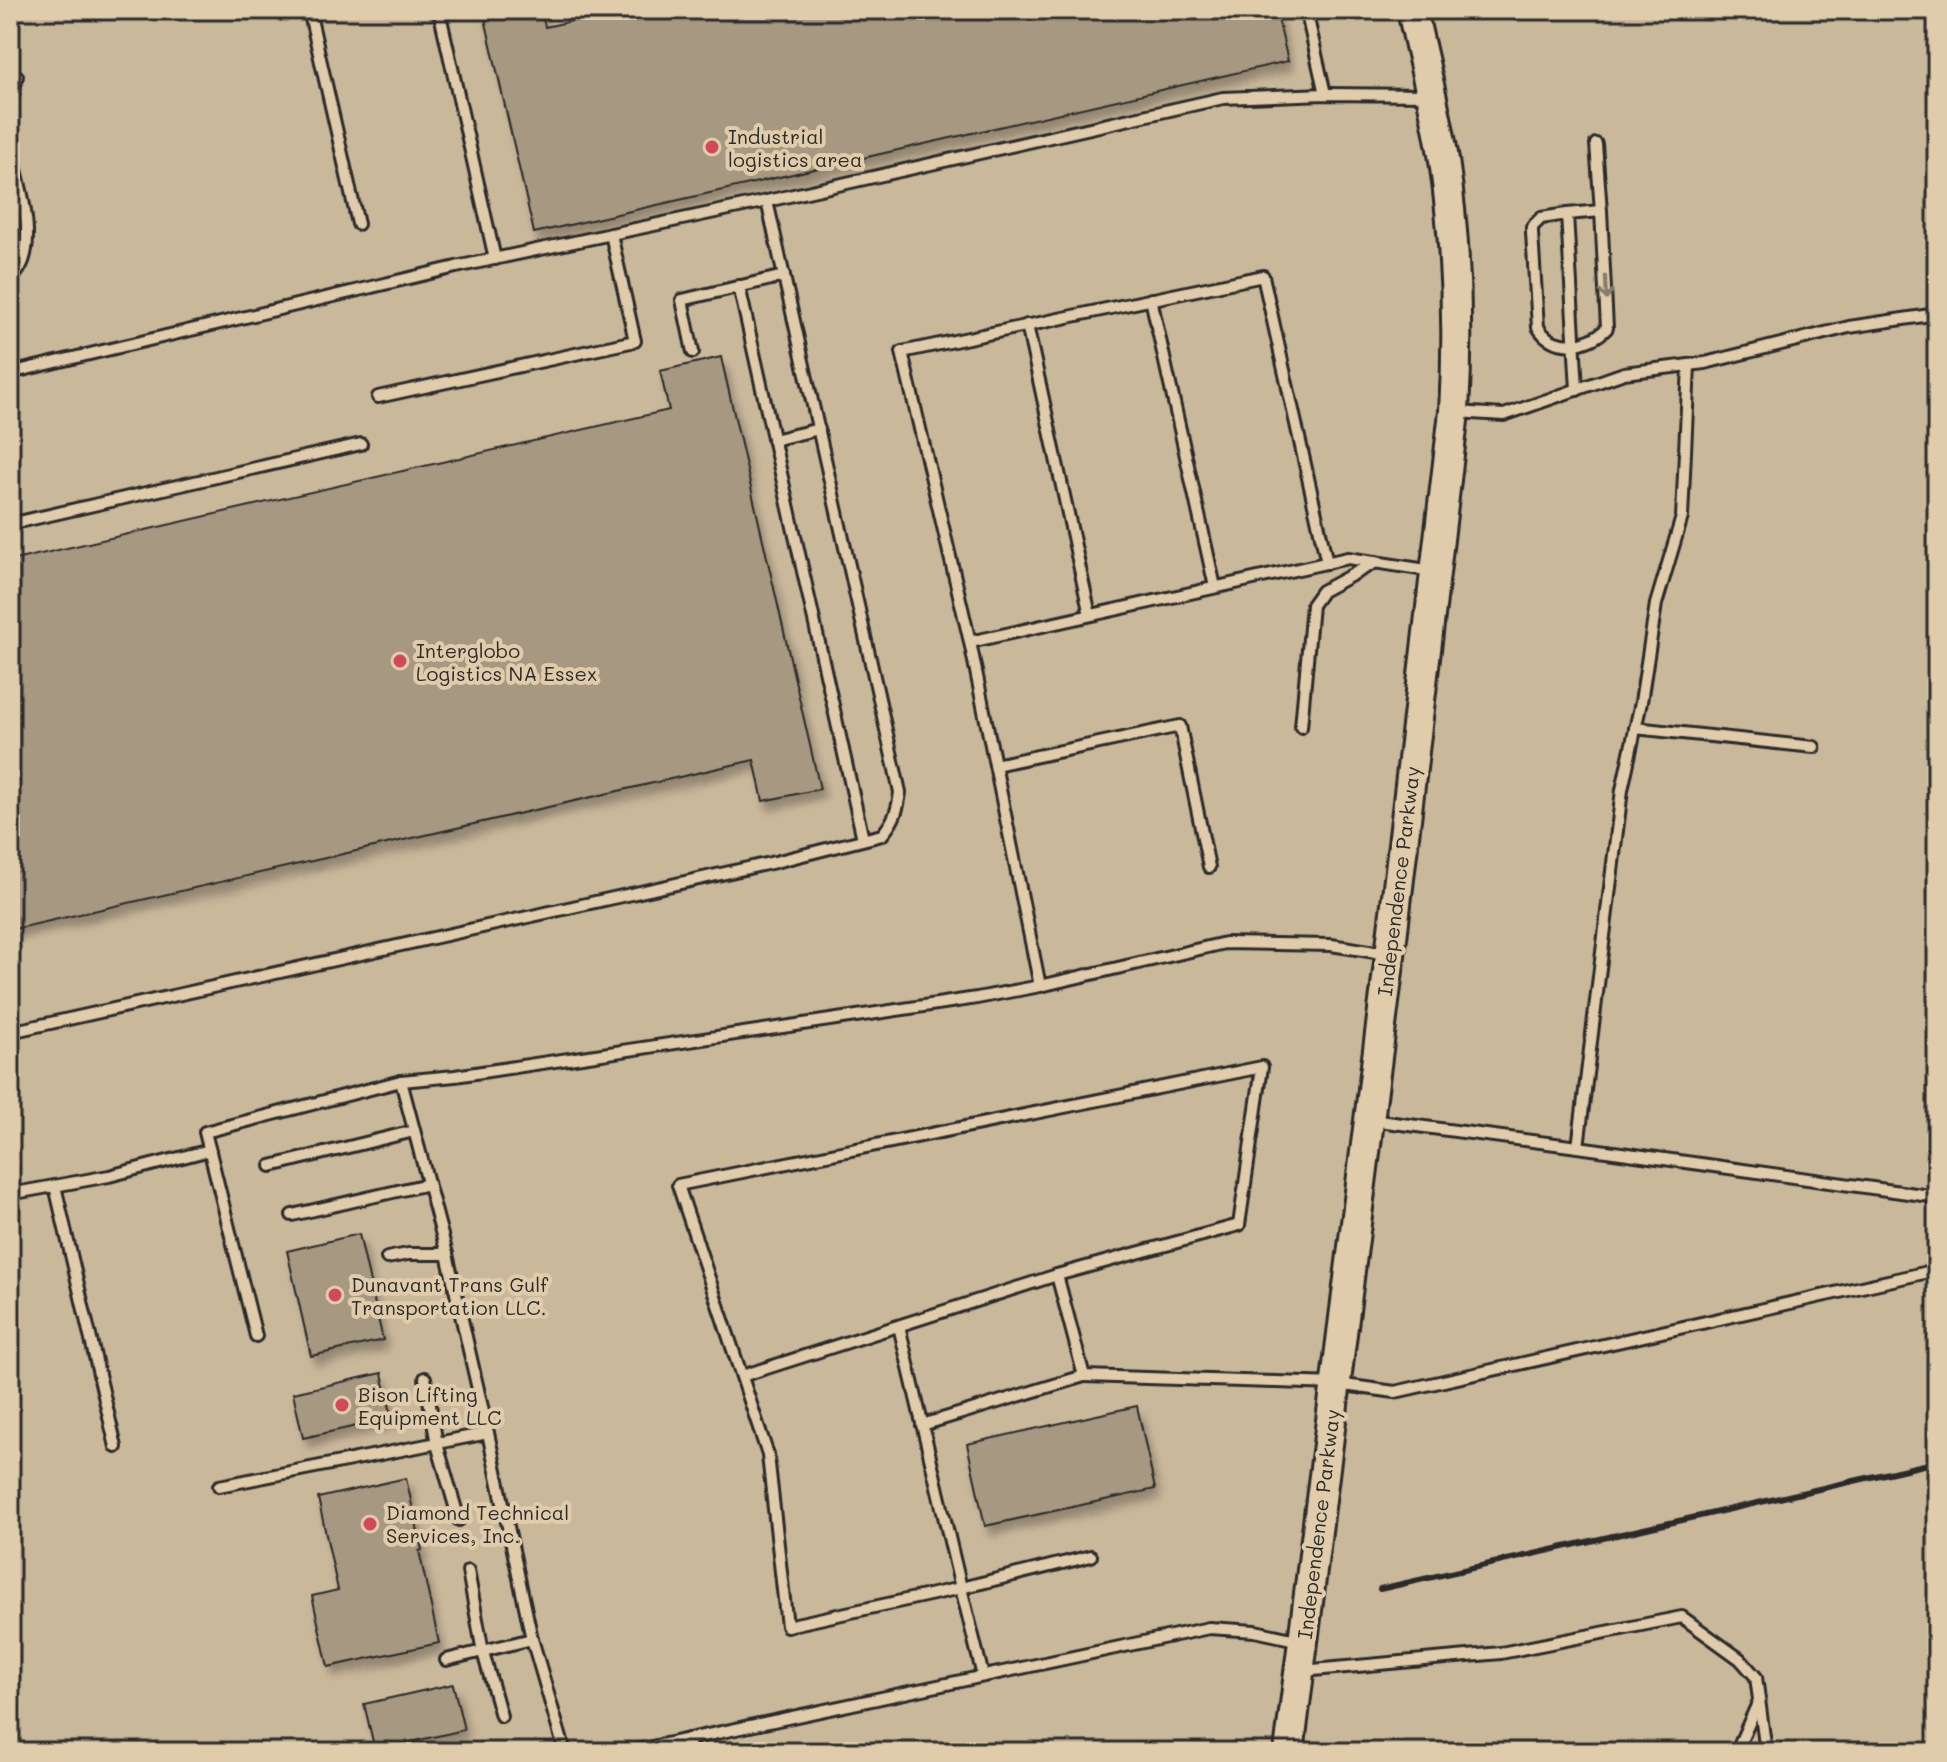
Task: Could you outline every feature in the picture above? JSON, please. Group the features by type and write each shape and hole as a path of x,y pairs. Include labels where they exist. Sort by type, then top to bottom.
{"main road":[{"name":"Independence Parkway","path":"1289,1752 1390,955 1454,412 1457,331 1453,232 1444,159 1412,10"}],"lane":[{"path":"309,10 358,224"},
{"path":"439,10 495,259"},
{"path":"1306,10 1325,94"},
{"path":"10,109 17,76"},
{"path":"10,373 495,259 1223,98 1325,94 1431,95"},
{"path":"1596,144 1601,211 1607,328 1594,339 1574,346 1547,337 1538,327 1532,233 1536,220 1601,211"},
{"path":"10,147 29,228 26,251 10,279"},
{"path":"10,1032 775,862 882,835 898,811 900,792 767,201"},
{"path":"1567,214 1577,390"},
{"path":"378,397 635,341 611,234"},
{"path":"693,352 682,300 784,276"},
{"path":"1040,986 970,642 902,352 1263,276 1327,563"},
{"path":"739,286 863,839"},
{"path":"1151,299 1215,587"},
{"path":"1454,412 1504,415 1624,373 1689,365 1849,327 1937,314"},
{"path":"1027,325 1090,615"},
{"path":"1578,1147 1622,790 1656,604 1682,517 1689,365"},
{"path":"773,440 819,429"},
{"path":"10,524 361,444"},
{"path":"970,642 1348,558 1435,571"},
{"path":"1301,727 1312,605 1322,591 1376,562"},
{"path":"995,765 1180,726 1209,867"},
{"path":"1635,728 1814,747"},
{"path":"256,1336 205,1132 401,1081 1040,986 1225,943 1331,945 1390,955"},
{"path":"742,1376 1057,1275 1239,1225 1262,1067 678,1185 768,1455 787,1626 1091,1556"},
{"path":"401,1081 447,1254 532,1639 565,1752"},
{"path":"1369,1120 1937,1197"},
{"path":"271,1166 414,1131"},
{"path":"10,1194 109,1176 210,1150"},
{"path":"292,1215 428,1184"},
{"path":"55,1186 116,1447"},
{"path":"387,1258 408,1254 447,1254"},
{"path":"922,1425 1084,1376 1337,1384 1395,1392 1937,1270"},
{"path":"1057,1275 1084,1376"},
{"path":"899,1326 983,1676"},
{"path":"425,1378 437,1444 459,1520"},
{"path":"219,1486 488,1433"},
{"path":"468,1571 483,1652 501,1716"},
{"path":"1300,1671 1501,1653 1682,1617 1740,1659 1756,1677 1766,1752"},
{"path":"628,1752 1209,1628 1255,1631 1303,1641"},
{"path":"446,1660 532,1639"},
{"path":"1736,1752 1759,1702"},
{"path":"688,1739 691,1752"}],"shaded area":[{"path":"10,10 1937,10 1937,1752 10,1752"}],"building":[{"name":"Industrial logistics area","path":"483,10 541,10 545,27 621,10 1276,10 1288,61 534,233"},
{"name":"Interglobo Logistics NA Essex","path":"721,357 820,789 763,801 754,760 10,930 10,561 669,410 660,371"},
{"name":"Dunavant Trans Gulf Transportation LLC.","path":"359,1234 383,1340 311,1356 287,1251"},
{"name":"Bison Lifting Equipment LLC","path":"382,1373 392,1418 303,1438 293,1393"},
{"path":"1137,1406 1155,1489 985,1526 967,1444"},
{"path":"406,1478 439,1643 328,1667 312,1596 338,1590 318,1498"},
{"path":"453,1684 464,1730 375,1750 364,1704"}],"railway":[{"path":"1380,1589 1937,1462"}],"place":[{"name":"Industrial logistics area","path":"712,147"},
{"name":"Interglobo Logistics NA Essex","path":"400,661"},
{"name":"Dunavant Trans Gulf Transportation LLC.","path":"335,1295"},
{"name":"Bison Lifting Equipment LLC","path":"342,1405"},
{"name":"Diamond Technical Services, Inc.","path":"370,1524"}]}
